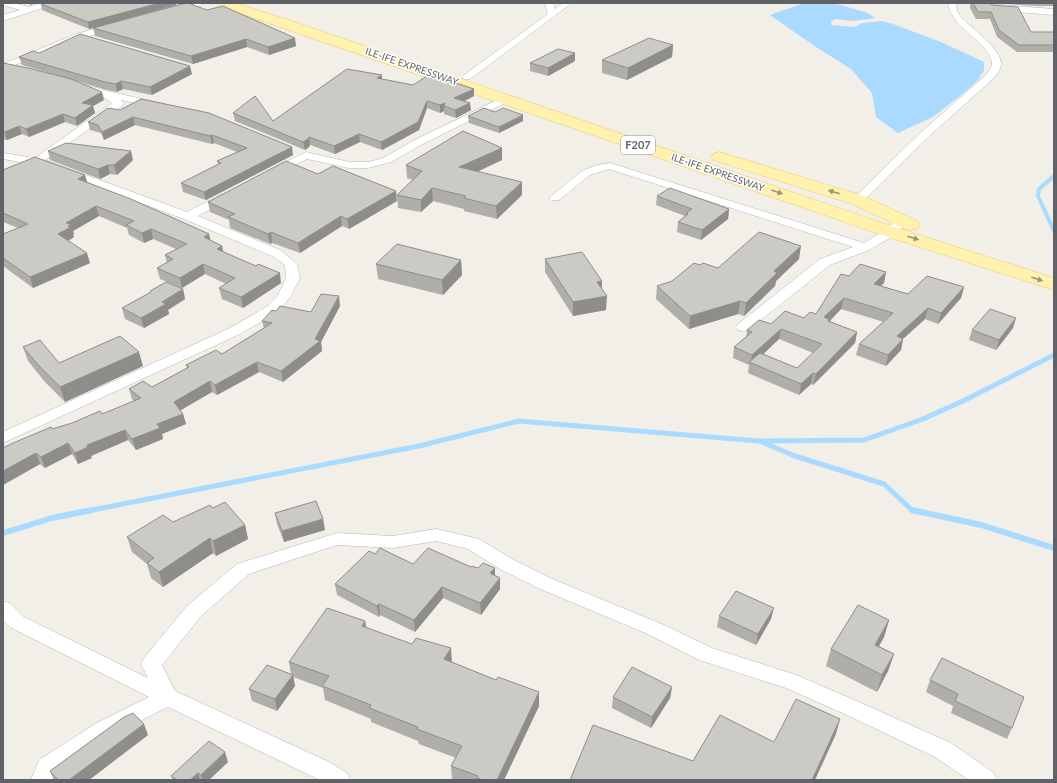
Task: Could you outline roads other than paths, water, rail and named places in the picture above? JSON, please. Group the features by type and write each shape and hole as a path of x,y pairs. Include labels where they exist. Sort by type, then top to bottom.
{"main road":[{"name":"ILE-IFE EXPRESSWAY","path":"223,3 307,30 505,99 526,102"},
{"name":"ILE-IFE EXPRESSWAY","path":"241,3 467,77 526,102 858,200 896,227"},
{"name":"ILE-IFE EXPRESSWAY","path":"568,115 896,227 1054,273"},
{"name":"ILE-IFE EXPRESSWAY","path":"941,241 1054,284"}],"street":[{"path":"3,3 27,9"},
{"path":"3,18 49,3"},
{"path":"161,13 199,3"},
{"path":"549,3 552,15"},
{"path":"467,77 568,3"},
{"path":"858,200 922,137 992,76 996,66 996,60 987,47 954,15 952,3"},
{"path":"977,3 991,8 1053,13"},
{"path":"4,66 79,36 124,24"},
{"path":"79,36 94,40"},
{"path":"4,66 31,71"},
{"path":"75,85 169,108"},
{"path":"40,162 40,158 119,104 103,93"},
{"path":"292,150 306,155 349,165 368,165 388,160 443,129 505,99"},
{"path":"264,177 306,155"},
{"path":"3,156 40,162 188,216 276,253 291,264 293,278 284,296 273,309 235,331 3,438"},
{"path":"556,198 587,172 597,167 610,166 865,247"},
{"path":"188,216 236,191"},
{"path":"743,328 825,262 865,247 896,227"},
{"path":"168,697 151,664 194,612 243,569 337,539 393,542 436,535 473,544 506,564 544,583 657,630 706,654 792,682 840,703 943,750 986,780"},
{"path":"3,608 17,622 168,697 321,769 339,780"},
{"path":"42,780 46,768 102,730 168,697"}],"water":[{"path":"804,3 833,3 865,12 876,18 852,21 836,19 831,21 831,25 855,27 862,23 882,21 893,24 941,42 984,62 984,70 978,80 965,92 933,117 898,133 876,117 872,93 851,69 770,15"}],"waterway":[{"path":"1054,176 1039,189 1038,196 1054,231"},
{"path":"87,511 419,446 519,421 759,441 864,440 923,419 963,401 1054,355"},
{"path":"762,442 795,456 884,484 913,511"},
{"path":"87,511 92,510"},
{"path":"912,510 981,525 1054,548"},
{"path":"3,533 52,518 87,511"}]}
